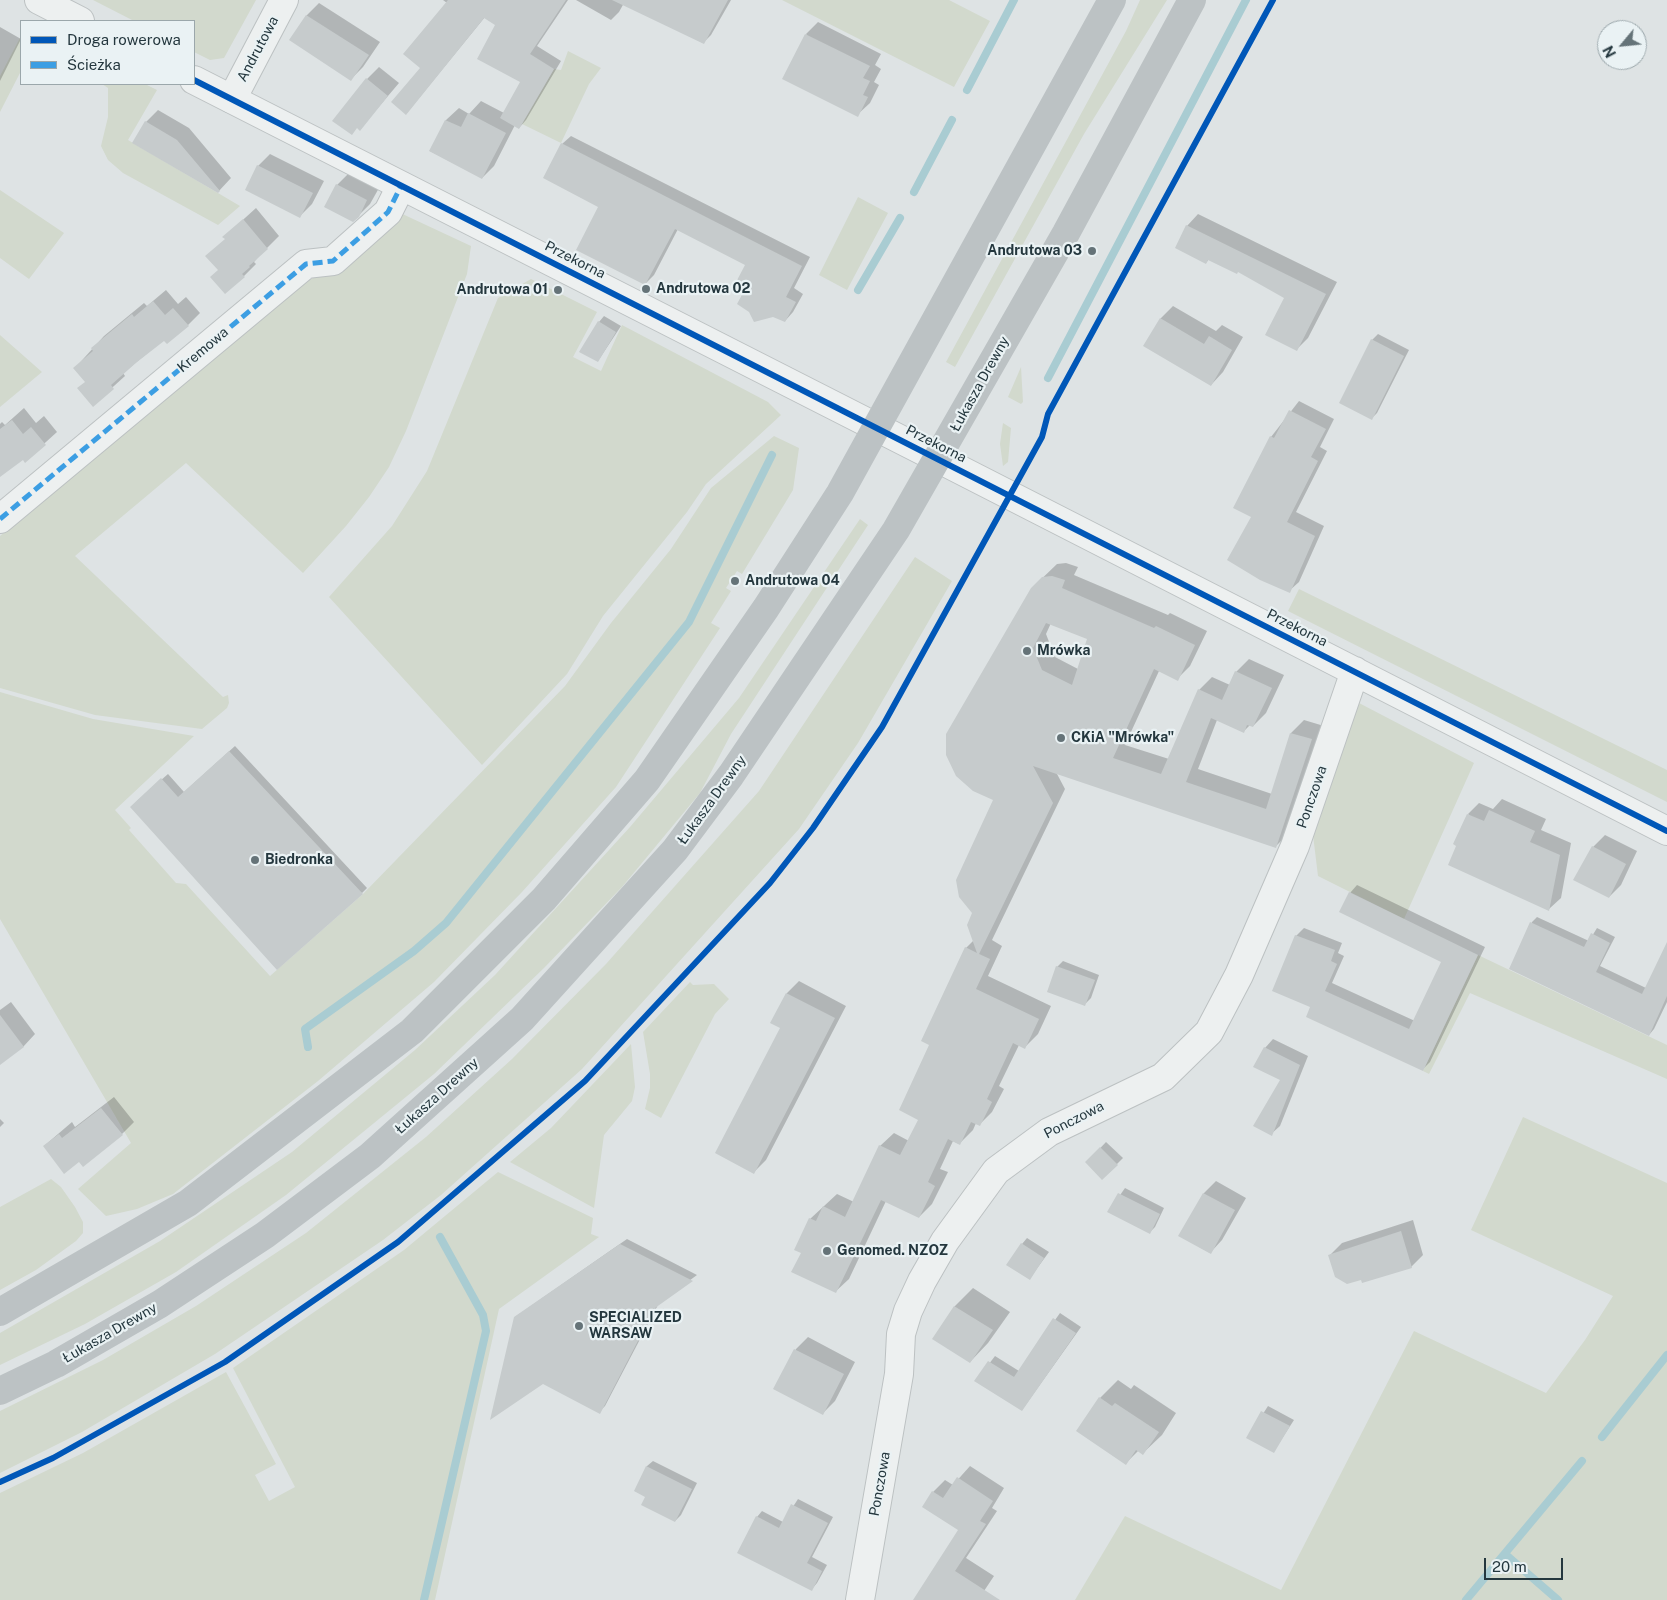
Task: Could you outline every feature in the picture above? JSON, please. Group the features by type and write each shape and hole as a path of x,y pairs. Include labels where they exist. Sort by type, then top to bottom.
{"main road":[{"path":"0,1312 188,1203 412,1032 544,899 647,780 766,608 840,493 1112,0"},
{"name":"Łukasza Drewny","path":"0,1391 56,1364 160,1304 265,1235 370,1156 522,1019 675,850 703,813 896,530 939,459 1066,234 1192,0"}],"street":[{"path":"39,0 78,20"},
{"name":"Andrutowa","path":"232,99 284,0"},
{"name":"Przekorna","path":"195,80 1667,831"},
{"name":"Kremowa","path":"0,519 306,264 333,261 388,212 401,186"},
{"name":"Ponczowa","path":"860,1600 899,1374 901,1334 908,1311 922,1281 946,1241 996,1171 1049,1132 1163,1077 1209,1032 1231,992 1295,846 1355,671"}],"shaded area":[{"path":"93,0 256,0 224,58 210,60 195,52 195,20 132,20"},
{"path":"782,0 949,0 990,21 954,87"},
{"path":"1140,0 1167,0 1084,134 955,367 946,362 1126,31"},
{"path":"20,38 20,73 0,112 0,76"},
{"path":"568,51 601,68 589,84 561,143 522,124 554,69 561,70"},
{"path":"104,85 147,85 157,90 128,140 240,206 218,225 123,173 108,160 101,146 108,117 108,88"},
{"path":"0,190 64,233 29,279 0,258"},
{"path":"858,197 888,213 847,290 819,275"},
{"path":"396,211 471,246 467,274 406,431 389,467 369,497 346,526 303,573 186,463 75,556 223,697 228,695 229,703 227,708 202,729 95,715 0,688 0,536 303,283 339,265"},
{"path":"531,279 597,312 573,357 601,371 622,325 768,402 781,415 706,484 687,512 603,616 567,674 482,765 329,597 392,526 427,471 498,298"},
{"path":"0,335 42,372 0,407"},
{"path":"1021,367 1023,402 1021,404 1008,397"},
{"path":"1003,423 1011,428 1008,462 1003,466 1000,444"},
{"path":"774,436 799,448 793,490 742,574 737,571 726,588 731,591 711,623 720,628 616,787 522,892 434,982 318,1081 173,1194 137,1209 106,1216 78,1189 131,1143 0,919 0,692 93,719 194,736 115,810 131,828 129,830 176,883 186,884 270,976 363,894 565,686 611,623 671,549 711,488"},
{"path":"860,519 868,525 731,734 700,793 622,887 544,968 434,1074 286,1195 176,1272 85,1324 0,1365 0,1333 160,1241 292,1152 415,1050 495,975 630,827 739,698"},
{"path":"915,557 952,581 858,743 799,829 582,1069 441,1195 383,1240 215,1354 82,1432 0,1473 0,1411 103,1360 196,1306 306,1233 426,1137 512,1059 606,964 759,791"},
{"path":"1299,589 1667,770 1667,802 1288,611"},
{"path":"1359,703 1474,763 1404,919 1318,876 1313,835"},
{"path":"1478,955 1667,1045 1667,1079 1470,993 1429,1074 1423,1071"},
{"path":"690,982 693,985 714,984 729,999 715,1014 661,1118 645,1109 650,1088 650,1074 643,1032"},
{"path":"631,1044 635,1087 632,1101 604,1135 594,1208 510,1162 551,1128"},
{"path":"1523,1117 1667,1183 1667,1600 1075,1600 1125,1516 1281,1590 1414,1331 1546,1393 1585,1340 1613,1296 1471,1230"},
{"path":"498,1172 593,1218 591,1234 599,1237 499,1309 435,1600 0,1600 0,1493 83,1453 226,1372 276,1464 255,1475 269,1501 295,1487 233,1368 404,1250"},
{"path":"51,1179 61,1187 75,1207 83,1222 83,1233 76,1241 36,1270 0,1290 0,1207"}],"building":[{"path":"448,0 566,0 530,54 554,69 519,129 500,118 520,82 477,59 495,25 484,18 406,115 391,102 420,68 403,54"},
{"path":"612,0 728,0 704,44"},
{"path":"306,15 369,55 351,81 289,40"},
{"path":"805,34 870,66 863,78 870,81 863,95 868,97 858,117 782,79"},
{"path":"366,78 388,96 360,131 357,128 352,135 332,121"},
{"path":"468,113 506,133 482,179 429,151 445,120 461,127"},
{"path":"145,121 177,140 220,191 218,193 132,143"},
{"path":"561,143 802,266 786,297 796,302 785,322 773,317 754,322 749,312 737,304 744,291 734,286 745,265 675,229 645,285 576,250 598,207 543,178"},
{"path":"257,165 313,193 300,218 245,190"},
{"path":"336,184 367,200 359,217 353,222 324,207"},
{"path":"243,219 268,249 242,274 245,277 225,294 210,277 218,270 205,256 225,239 222,237"},
{"path":"1186,225 1326,294 1297,351 1265,335 1284,298 1238,272 1237,274 1208,260 1206,264 1175,248"},
{"path":"153,301 165,315 173,308 189,326 167,344 164,341 137,362 111,385 114,389 93,407 77,388 85,382 73,368 93,351 91,348 132,314 134,317"},
{"path":"1160,318 1204,344 1209,336 1232,350 1211,386 1143,346"},
{"path":"598,321 616,332 598,362 579,352"},
{"path":"1371,339 1404,356 1372,420 1339,403"},
{"path":"1289,410 1326,429 1311,457 1318,461 1287,522 1315,536 1290,593 1260,580 1227,560 1251,517 1233,508 1270,436 1274,438"},
{"path":"12,420 23,434 31,427 46,445 25,463 23,460 0,477 0,429"},
{"path":"1052,576 1065,580 1062,588 1154,628 1156,626 1195,645 1178,681 1154,669 1113,758 1161,774 1198,689 1222,700 1235,671 1272,688 1253,727 1247,725 1244,733 1211,718 1186,782 1266,809 1290,733 1312,739 1276,848 1033,766 1053,803 979,954 990,959 976,989 1039,1019 1025,1049 1013,1043 987,1099 992,1102 980,1126 971,1122 960,1145 948,1139 928,1182 935,1186 919,1218 881,1200 836,1293 791,1272 801,1253 794,1250 809,1218 816,1221 823,1206 845,1217 879,1145 900,1155 918,1120 899,1110 929,1045 921,1041 965,947 977,953 967,925 972,913 959,897 956,880 993,800 973,791 956,776 946,755 946,734 1031,588 1042,577","holes":["1046,623 1087,639 1072,685 1042,670 1033,648"]},
{"name":"Biedronka","path":"229,751 363,894 277,970 130,807 161,778 178,797"},
{"path":"1489,810 1535,831 1530,842 1560,855 1549,911 1448,865 1456,846 1453,844 1467,814 1484,821"},
{"path":"1592,846 1626,864 1609,898 1573,880"},
{"path":"1349,892 1478,955 1423,1071 1306,1017 1310,1007 1272,991 1295,935 1335,950 1331,961 1337,964 1325,991 1409,1029 1441,962 1339,912"},
{"path":"1530,922 1584,947 1591,933 1610,943 1596,972 1642,994 1667,942 1667,996 1649,1036 1509,969"},
{"path":"1056,966 1095,980 1085,1006 1047,992"},
{"path":"786,993 835,1018 754,1174 715,1153 780,1028 770,1023"},
{"path":"0,1015 24,1047 0,1065"},
{"path":"1264,1047 1300,1065 1272,1136 1253,1126 1280,1080 1253,1067"},
{"path":"101,1108 123,1135 83,1167 79,1162 64,1174 43,1146 59,1134 62,1138"},
{"path":"1100,1147 1118,1165 1102,1180 1085,1162"},
{"path":"1118,1193 1160,1214 1150,1234 1107,1212"},
{"path":"1203,1193 1235,1210 1211,1254 1178,1236"},
{"path":"1401,1231 1412,1268 1362,1283 1361,1280 1347,1284 1335,1277 1328,1255"},
{"path":"1021,1243 1044,1258 1030,1280 1006,1265"},
{"name":"SPECIALIZED WARSAW","path":"620,1244 693,1281 655,1308 600,1414 543,1384 490,1420 514,1317"},
{"path":"954,1306 993,1330 970,1363 932,1339"},
{"path":"1053,1318 1076,1333 1022,1411 974,1381 988,1361 1014,1377"},
{"path":"794,1349 844,1374 823,1415 773,1389"},
{"path":"1099,1397 1112,1406 1115,1403 1159,1432 1143,1455 1136,1450 1126,1465 1076,1431"},
{"path":"1261,1411 1290,1426 1274,1453 1246,1438"},
{"path":"646,1466 692,1489 675,1522 641,1505 645,1497 634,1491"},
{"path":"957,1477 993,1501 980,1521 986,1524 955,1571 1000,1600 913,1600 958,1530 922,1507 932,1491 943,1498"},
{"path":"791,1504 828,1523 807,1563 822,1571 812,1591 737,1553 756,1516 779,1528"}],"waterway":[{"path":"967,90 1014,0"},
{"path":"1048,378 1246,0"},
{"path":"914,192 952,120"},
{"path":"858,290 900,218"},
{"path":"308,1047 305,1029 414,951 446,923 689,622 772,455"},
{"path":"424,1600 486,1331 483,1315 440,1237"},
{"path":"1602,1437 1667,1355"},
{"path":"1466,1600 1582,1461"},
{"path":"1505,1554 1558,1600"}],"marked path":[{"path":"0,519 306,264 333,261 388,212 401,186"}],"cycle path":[{"path":"0,1482 53,1458 225,1362 398,1242 585,1081 770,883 813,828 882,727 1042,437 1048,414 1273,0"},
{"path":"195,81 1667,831"}],"place":[{"name":"Andrutowa 03","path":"1092,251"},
{"name":"Andrutowa 02","path":"646,289"},
{"name":"Andrutowa 01","path":"558,290"},
{"name":"Andrutowa 04","path":"735,581"},
{"name":"Mrówka","path":"1027,651"},
{"name":"CKiA \"Mrówka\"","path":"1061,738"},
{"name":"Biedronka","path":"255,860"},
{"name":"Genomed. NZOZ","path":"827,1251"},
{"name":"SPECIALIZED WARSAW","path":"579,1326"}]}
